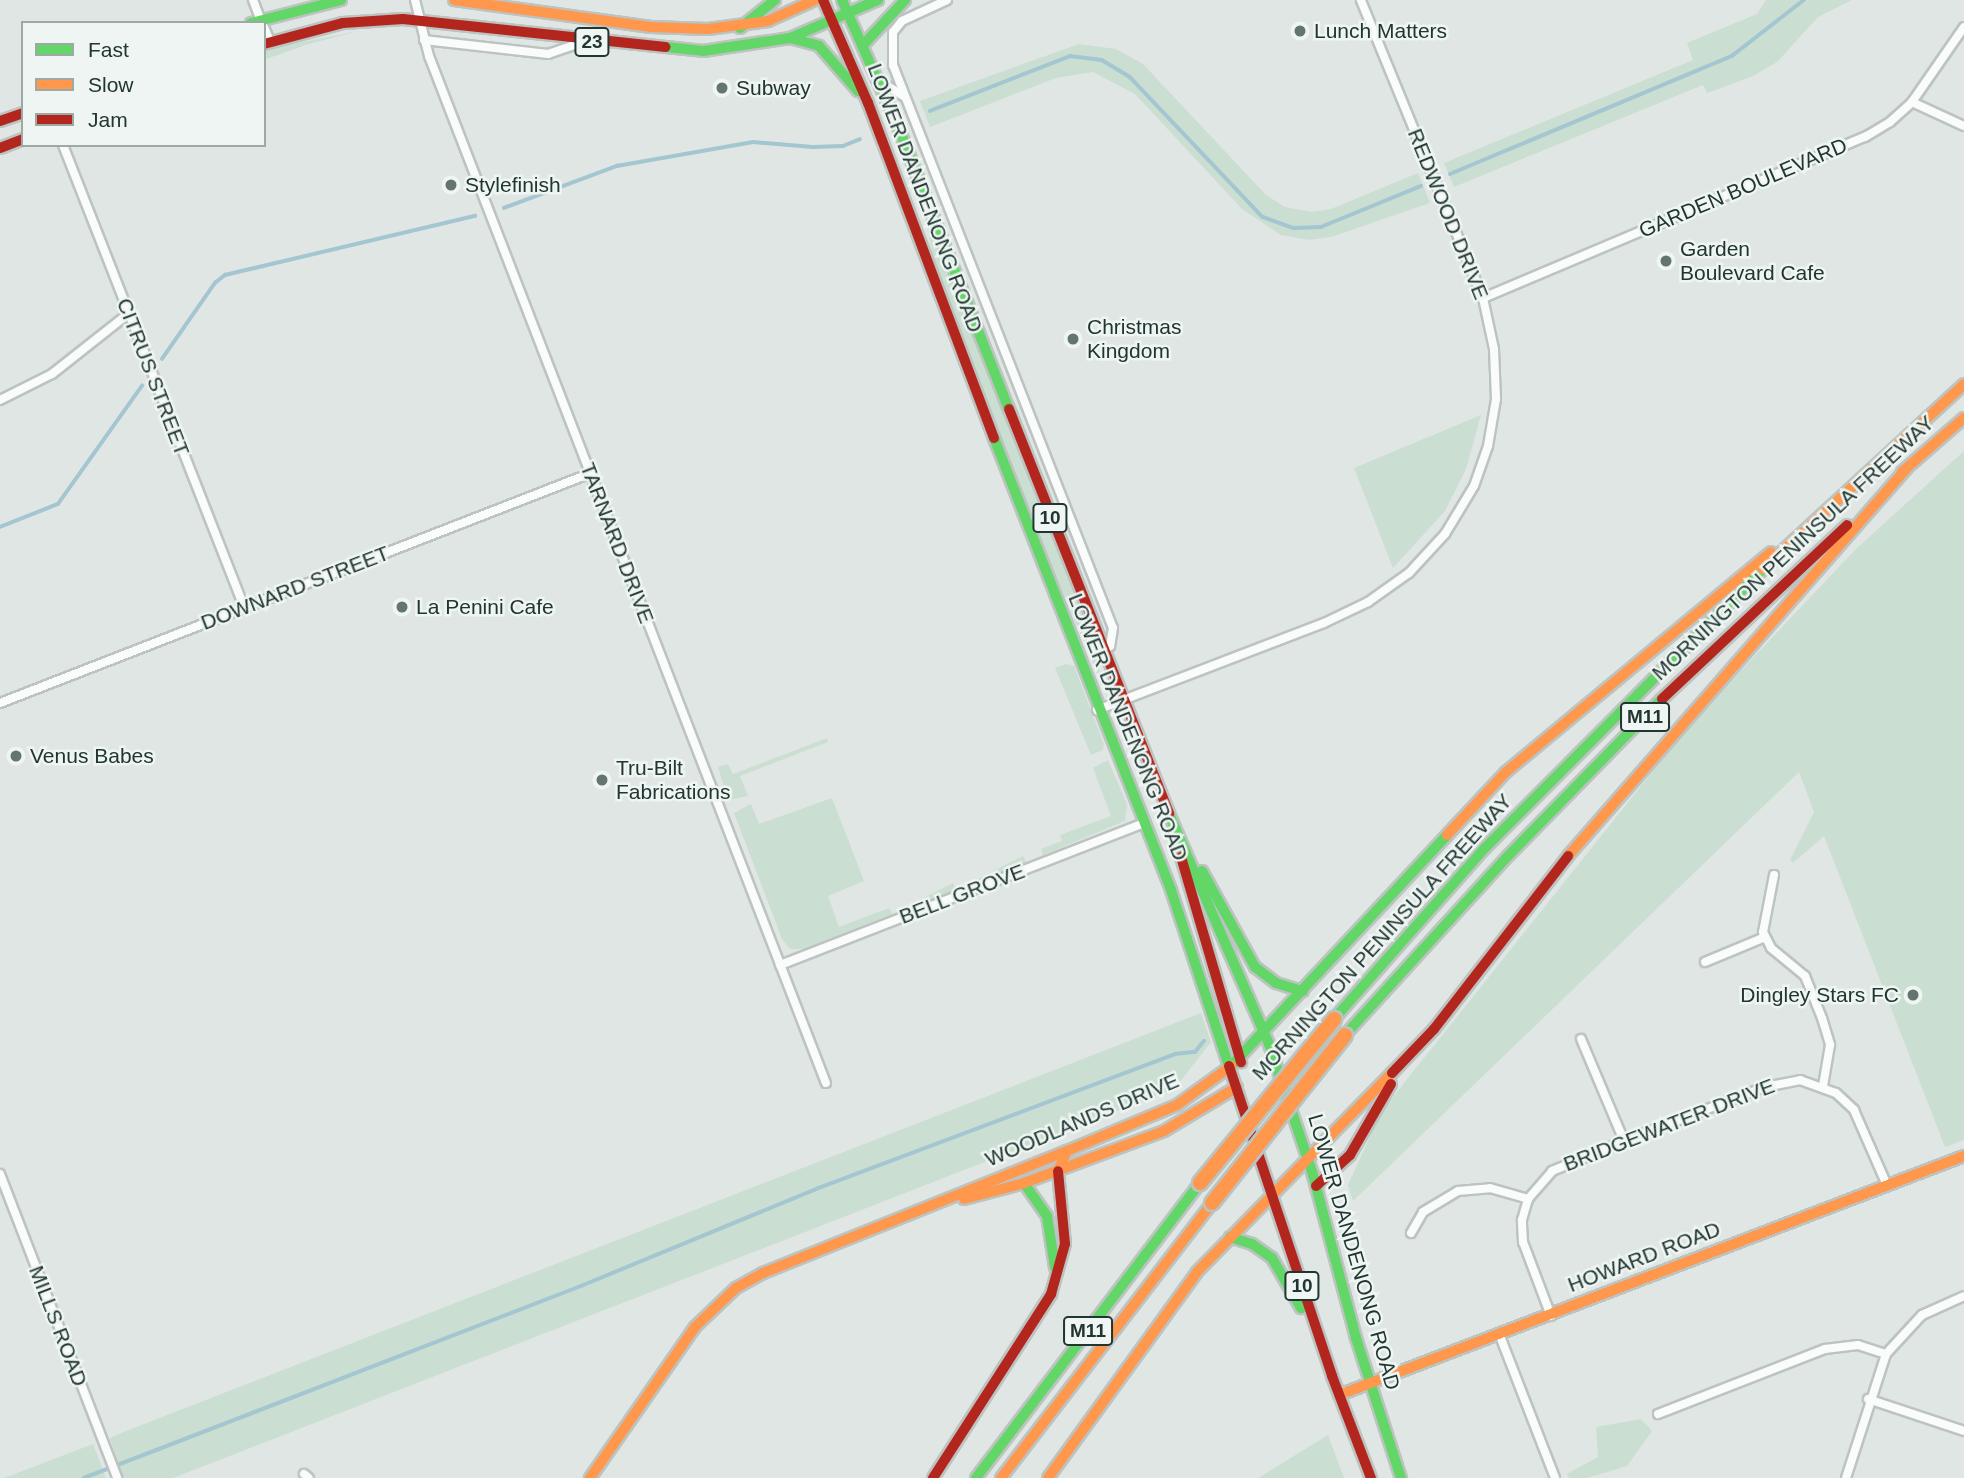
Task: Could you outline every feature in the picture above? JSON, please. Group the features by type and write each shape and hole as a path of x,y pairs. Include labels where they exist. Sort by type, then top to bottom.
{"main road":[{"path":"266,21 341,0"},
{"name":"23","path":"454,0 651,27 740,28 815,0"},
{"path":"740,28 775,0"},
{"name":"LOWER DANDENONG ROAD","path":"822,0 834,18 868,103 1097,710 1144,822 1236,1062"},
{"name":"23","path":"267,43 343,23 419,20 586,41 702,51 790,38 834,18 845,6 878,0"},
{"path":"864,44 905,0"},
{"name":"LOWER DANDENONG ROAD","path":"845,6 864,44 1102,652 1124,699 1170,818 1265,1032 1317,1186 1370,1385 1401,1478"},
{"path":"790,38 819,46 868,103"},
{"path":"0,121 21,114"},
{"path":"0,148 21,140"},
{"name":"MORNINGTON PENINSULA FREEWAY","path":"976,1478 1200,1183 1334,1018 1485,848 1803,529 1964,384"},
{"name":"MORNINGTON PENINSULA FREEWAY","path":"1000,1478 1345,1035 1508,856 1667,694 1907,468 1964,418"},
{"path":"1317,1186 1350,1156 1377,1105 1420,1044 1582,837 1907,468"},
{"name":"WOODLANDS DRIVE","path":"590,1478 695,1327 736,1288 763,1273 944,1204 1170,1109 1236,1062 1526,754 1849,490"},
{"path":"1170,818 1236,1062 1237,1087"},
{"path":"1183,844 1218,895 1255,967 1276,983 1303,990"},
{"path":"1048,1478 1178,1295 1230,1237 1420,1044"},
{"name":"WOODLANDS DRIVE","path":"944,1204 1024,1183 1170,1128 1237,1087"},
{"name":"10","path":"1237,1087 1332,1376 1371,1478"},
{"path":"933,1478 1036,1322 1054,1286 1065,1244 1058,1171 1067,1151"},
{"name":"HOWARD ROAD","path":"1339,1395 1500,1336 1964,1156"},
{"path":"1024,1183 1049,1223 1054,1286"},
{"path":"1230,1237 1256,1246 1280,1267 1332,1376"}],"street":[{"path":"253,0 259,21"},
{"name":"TARNARD DRIVE","path":"415,0 424,40 826,1083"},
{"name":"LOWER DANDENONG ROAD","path":"947,0 902,21 890,43 905,97 1113,628 1110,646 1102,652"},
{"name":"REDWOOD DRIVE","path":"1097,710 1368,602 1409,573 1445,534 1474,486 1488,446 1496,399 1494,349 1483,298 1361,0"},
{"name":"GARDEN BOULEVARD","path":"1483,298 1865,137 1891,122 1912,102 1964,27"},
{"path":"424,40 548,54 586,41"},
{"name":"LOWER DANDENONG ROAD","path":"878,81 905,97"},
{"path":"1912,102 1964,126"},
{"name":"CITRUS STREET","path":"64,147 244,608"},
{"path":"0,400 52,374 128,314"},
{"name":"DOWNARD STREET","path":"0,703 591,473"},
{"name":"BELL GROVE","path":"780,965 1144,822"},
{"path":"1774,875 1763,925 1765,937 1771,948 1800,968 1809,984 1829,1037 1823,1086 1854,1110 1888,1185"},
{"path":"1704,962 1765,937"},
{"path":"1581,1039 1624,1141"},
{"name":"BRIDGEWATER DRIVE","path":"1528,1199 1552,1171 1624,1141 1781,1082 1823,1086"},
{"name":"MILLS ROAD","path":"0,1174 117,1478"},
{"path":"1411,1233 1423,1212 1458,1191 1490,1188 1528,1199 1522,1220 1523,1242 1551,1316"},
{"path":"1846,1478 1868,1399 1886,1354 1922,1315 1964,1296"},
{"path":"1500,1336 1555,1478"},
{"path":"1658,1414 1825,1349 1858,1345 1886,1354"},
{"path":"1868,1399 1964,1431"}],"green space":[{"path":"1766,0 1852,0 1818,17 1777,62 1753,76 1707,93 1703,85 1454,187 1444,163 1693,60 1687,43 1757,14"},
{"path":"359,31 305,45 266,59 266,51"},
{"path":"1079,44 1116,49 1143,64 1266,195 1285,207 1312,212 1331,209 1418,173 1430,203 1331,237 1309,240 1281,235 1242,209 1135,94 1093,72 1056,78 930,127 920,101"},
{"path":"924,213 1090,630 1103,687 1028,512 935,265"},
{"path":"1481,415 1466,469 1445,511 1393,568 1354,468"},
{"path":"1964,451 1964,1140 1945,1147 1824,836 1793,863 1790,860 1814,812 1799,772 1353,1201 1348,1185 1381,1112 1692,722 1857,548"},
{"path":"1066,664 1074,666 1104,744 1103,750 1091,755 1055,668"},
{"path":"827,738 828,742 740,776 748,796 728,800 718,767 728,764 733,774"},
{"path":"1108,760 1127,804 1125,821 1043,855 1041,849 1062,841 1060,835 1111,816 1093,768"},
{"path":"832,798 864,881 828,896 839,927 889,908 892,914 803,949 790,949 782,939 734,813 751,804 759,824"},
{"path":"1023,856 1026,862 974,889 970,883"},
{"path":"953,883 956,889 913,911 910,905"},
{"path":"1201,1013 1211,1042 1175,1088 173,1478 123,1478 110,1438 121,1433"},
{"path":"1641,1419 1652,1431 1627,1466 1587,1478 1569,1478 1567,1474 1598,1457 1596,1427"},
{"path":"1328,1435 1344,1478 1258,1478"},
{"path":"93,1444 106,1478 4,1478"}],"waterway":[{"path":"1450,174 1732,56 1804,0"},
{"path":"930,111 1070,56 1102,60 1130,77 1263,217 1294,228 1321,227 1421,186"},
{"path":"504,208 617,166 753,142 813,147 843,146 860,139"},
{"path":"162,359 215,283 225,275 475,216"},
{"path":"0,527 58,504 142,386"},
{"path":"84,1478 581,1286 819,1188 1175,1054 1195,1052 1204,1041"}],"traffic: fast":[{"path":"259,21 341,0"},
{"path":"740,28 775,0"},
{"path":"842,0 901,134 1009,409"},
{"path":"666,47 703,51 790,38 878,0"},
{"path":"864,44 905,0"},
{"path":"790,38 819,46 858,91"},
{"path":"994,438 1171,890 1229,1066"},
{"path":"1334,1019 1485,848 1763,569"},
{"path":"1345,1035 1508,856 1662,699"},
{"path":"1169,814 1269,1044 1313,1175 1356,1338 1401,1478"},
{"path":"1231,1066 1447,835"},
{"path":"1202,871 1255,967 1276,983 1303,991"},
{"path":"1024,1183 1047,1216 1055,1267"},
{"path":"976,1478 1200,1183"},
{"path":"1230,1237 1252,1244 1272,1258 1301,1308"}],"traffic: slow":[{"path":"454,0 651,27 708,29 768,21 815,0"},
{"path":"1763,569 1964,384"},
{"path":"1902,472 1964,418"},
{"path":"1568,856 1907,468"},
{"path":"1447,835 1506,772 1771,552"},
{"path":"1200,1183 1334,1019"},
{"path":"1212,1203 1345,1035"},
{"path":"1058,1171 1067,1151 1177,1105 1231,1066"},
{"path":"1048,1478 1197,1272 1392,1073"},
{"path":"964,1199 1024,1183 1164,1131 1237,1087"},
{"path":"590,1478 695,1327 736,1288 763,1273 1067,1151"},
{"path":"1339,1395 1964,1156"},
{"path":"1001,1478 1212,1203"}],"traffic: jam":[{"path":"823,0 868,103 994,438"},
{"path":"266,43 343,23 403,19 666,47"},
{"path":"0,121 21,114"},
{"path":"0,148 21,140"},
{"path":"1009,409 1169,814"},
{"path":"1662,699 1847,525"},
{"path":"1392,1073 1434,1029 1568,856"},
{"path":"1181,857 1241,1062"},
{"path":"1229,1066 1332,1376 1371,1478"},
{"path":"1316,1186 1350,1155 1391,1084"},
{"path":"933,1478 1051,1294 1065,1244 1058,1171"}],"place":[{"name":"Lunch Matters","path":"1300,31"},
{"name":"Subway","path":"722,88"},
{"name":"Stylefinish","path":"451,185"},
{"name":"Garden Boulevard Cafe","path":"1666,261"},
{"name":"Christmas Kingdom","path":"1073,339"},
{"name":"La Penini Cafe","path":"402,607"},
{"name":"Venus Babes","path":"16,756"},
{"name":"Tru-Bilt Fabrications","path":"602,780"},
{"name":"Dingley Stars FC","path":"1913,995"}]}
